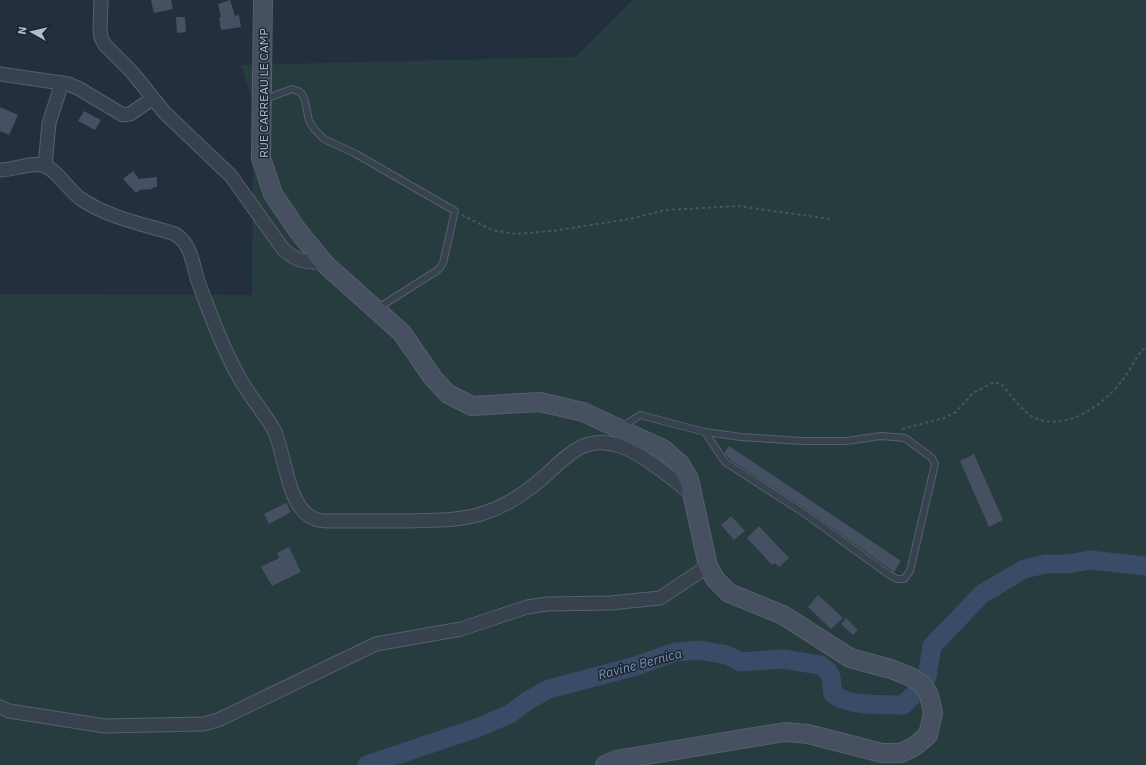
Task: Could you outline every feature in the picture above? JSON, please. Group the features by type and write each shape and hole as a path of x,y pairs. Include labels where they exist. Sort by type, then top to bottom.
{"main road":[{"name":"RUE CARREAU LE CAMP","path":"263,0 261,158 273,194 298,231 321,260 402,333 433,378 448,394 472,406 540,402 583,412 663,449 680,464 689,479 708,566 715,579 729,593 782,615 850,658 867,662 911,677 923,685 929,695 933,713 928,735 916,746 901,753 882,753 808,734 785,732 616,760 605,765"}],"street":[{"path":"101,0 101,38 105,45 144,86 152,99 231,176 283,249 292,257 311,263 321,260"},
{"path":"0,74 62,83 78,88 123,114 130,114 152,99"},
{"path":"45,166 49,123 62,83"},
{"path":"0,170 37,164 45,166 81,198 108,214 175,234 183,239 189,246 197,277 219,334 240,379 274,431 293,494 300,508 314,519 330,521 450,520 481,514 508,504 535,485 566,456 583,445 599,442 620,446 640,457 693,495"},
{"path":"0,707 9,711 105,726 203,724 218,720 376,644 462,629 527,607 548,604 610,603 660,598 708,566"}],"lane":[{"path":"262,100 292,89 298,91 302,94 305,101 309,121 324,138 356,154 455,211 443,262 438,270 376,309"},
{"path":"619,428 640,415 705,432 741,437 802,441 846,441 892,436 905,438 932,458 935,464 910,571 904,579 897,579 804,513 725,462 705,432"}],"path":[{"path":"455,211 492,230 516,234 552,231 630,219 665,210 725,206 738,206 830,220"},
{"path":"892,436 900,430 944,418 956,412 973,393 994,382 1001,384 1032,417 1054,423 1068,420 1089,410 1109,395 1122,380 1142,350 1146,348"}],"green space":[{"path":"633,0 1146,0 1146,765 0,765 0,294 252,295 253,103 241,65 576,57"}],"building":[{"path":"151,0 171,0 173,9 154,13"},
{"path":"230,0 235,16 239,15 241,27 221,30 219,18 221,17 218,4"},
{"path":"176,17 185,17 186,32 177,33"},
{"path":"0,107 18,115 9,135 0,131"},
{"path":"84,111 101,120 95,130 78,121"},
{"path":"133,171 139,179 157,177 157,187 140,190 136,193 123,179"},
{"path":"729,446 901,561 894,572 806,509 732,461 724,453"},
{"path":"974,454 1003,520 989,527 960,461"},
{"path":"286,503 291,512 269,524 264,514"},
{"path":"731,516 745,531 734,540 721,525"},
{"path":"759,526 789,558 779,567 775,563 772,565 747,538"},
{"path":"289,547 301,572 272,586 261,567 279,558 277,553"},
{"path":"818,595 843,618 831,629 808,607"},
{"path":"846,618 858,630 853,635 841,624"}],"waterway":[{"name":"Ravine Bernica","path":"367,765 477,728 510,714 527,701 549,689 636,666 675,652 699,650 727,655 740,662 782,659 820,665 827,670 831,677 833,694 840,698 857,703 903,705 920,689 927,677 932,646 982,594 1024,569 1046,564 1068,564 1090,560 1146,566"}]}
